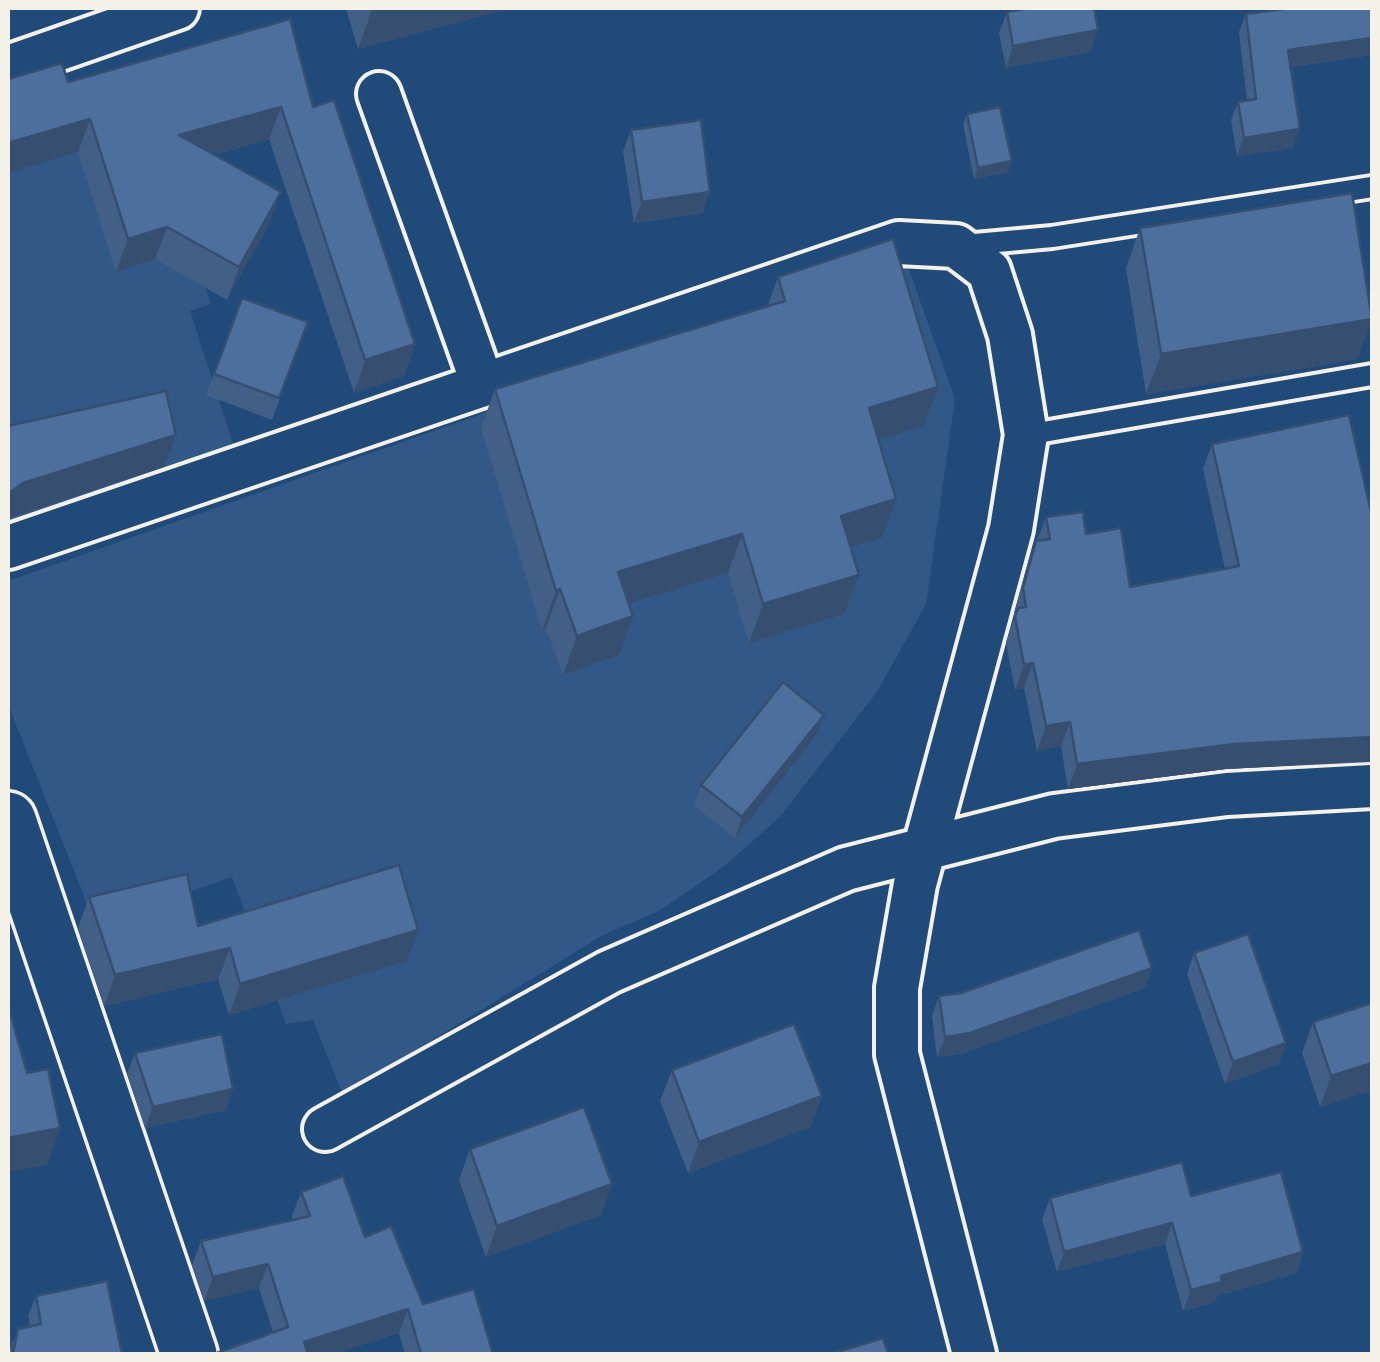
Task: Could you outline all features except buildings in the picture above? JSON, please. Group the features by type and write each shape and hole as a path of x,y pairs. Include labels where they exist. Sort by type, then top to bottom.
{"main road":[{"path":"8,820 189,1354"}],"street":[{"path":"8,67 177,8"},
{"path":"379,94 483,385"},
{"path":"8,547 899,243 956,246 989,271 1010,335 1026,435 1011,529 925,848 897,988 898,1054 974,1354"},
{"path":"325,1129 610,972 846,869 1054,816 1227,794 1372,786"}],"lane":[{"path":"956,246 1052,237 1372,187"},
{"path":"1026,435 1372,375"}],"shaded area":[{"path":"133,67 211,304 190,311 235,450 8,525 8,108"},
{"path":"907,264 955,399 926,604 877,692 779,818 722,868 659,911 603,935 343,1095 313,1020 286,1024 232,877 95,924 8,704 8,581"}]}
